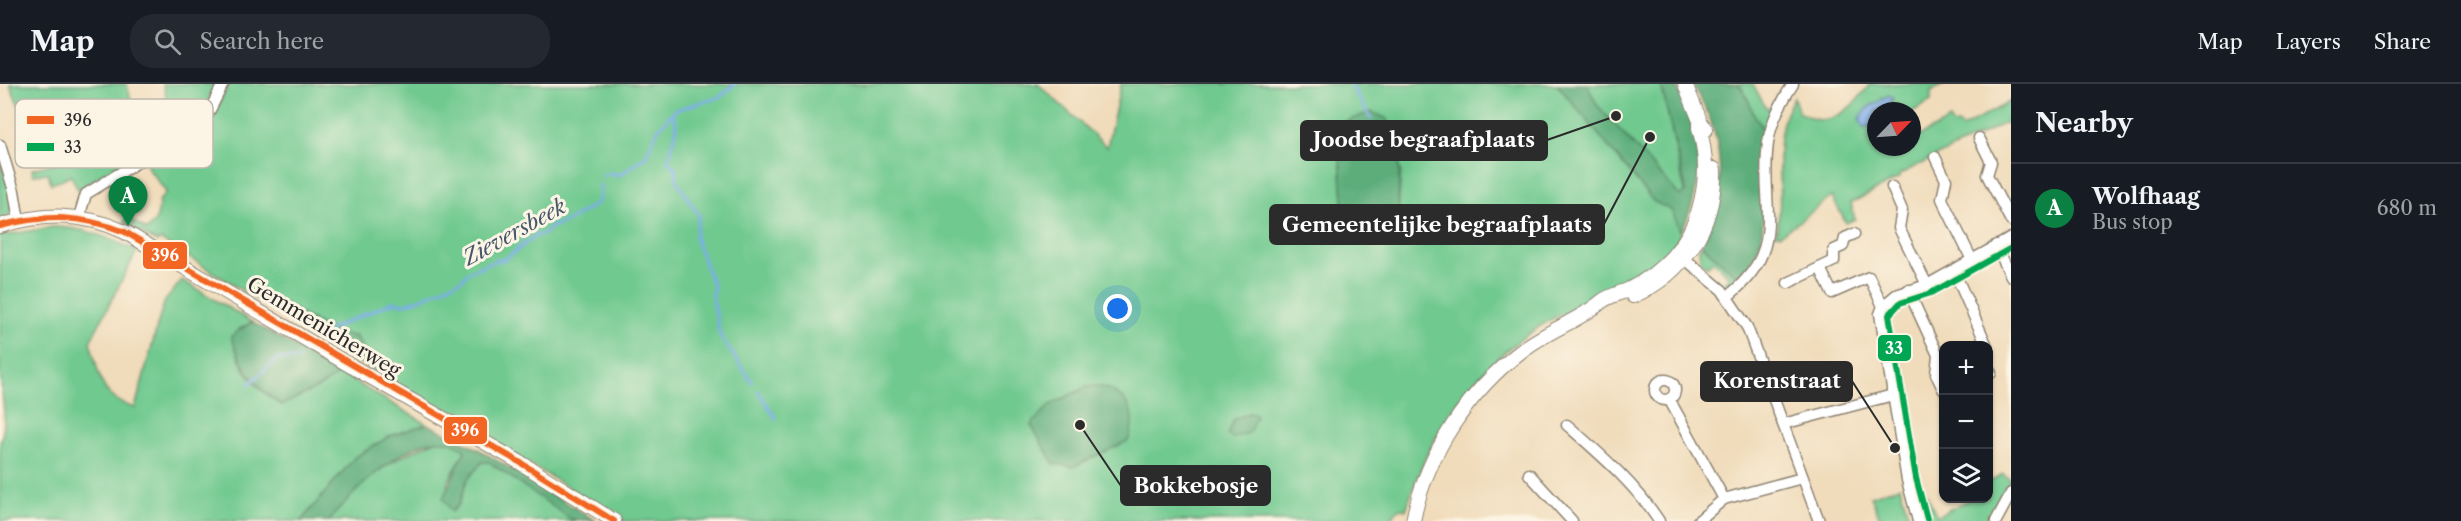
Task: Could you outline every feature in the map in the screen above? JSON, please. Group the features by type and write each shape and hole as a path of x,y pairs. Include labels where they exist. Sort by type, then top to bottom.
{"main road":[{"path":"1413,521 1427,475 1444,441 1480,389 1509,361 1540,337 1598,307 1604,308 1650,288 1681,255 1702,197 1706,171 1699,128 1701,123 1684,84"},
{"name":"Gemmenicherweg","path":"0,226 53,215 79,217 106,224 138,239 346,363 521,463 614,521"}],"street":[{"path":"213,104 223,84"},
{"path":"1728,296 1749,275 1764,253 1769,232 1768,145 1774,117 1793,84"},
{"path":"1979,138 1991,162 1987,175 2011,221"},
{"path":"0,145 14,191 19,221"},
{"path":"1935,157 1946,180 1942,200 1972,260"},
{"path":"79,217 86,194 128,168"},
{"path":"1892,188 1902,210 1899,228 1927,285"},
{"path":"1788,283 1834,261 1834,250 1843,246 1845,238 1854,234"},
{"path":"1918,521 1907,480 1879,322 1883,306 1889,299 1908,290 1927,285 2011,238"},
{"path":"1996,245 2011,276"},
{"path":"1681,255 1728,296 1747,327 1819,521"},
{"path":"1820,268 1832,293 1869,277 1883,306"},
{"path":"1954,271 1985,341"},
{"path":"1908,290 1938,355 1936,374 1939,382"},
{"path":"1783,424 1893,395"},
{"path":"1669,399 1724,499"},
{"path":"1567,425 1616,467 1659,521"},
{"path":"1529,474 1572,521"},
{"path":"1698,521 1724,499 1802,478"},
{"path":"1996,521 2011,493"}],"green space":[{"path":"10,84 127,84 131,99 16,99"},
{"path":"163,84 217,84 208,99 167,99"},
{"path":"229,84 1038,84 1107,147 1121,84 1557,84 1654,202 1671,209 1681,232 1671,250 1641,276 1547,322 1498,358 1458,402 1442,427 1428,453 1406,510 1400,508 1387,521 625,521 374,372 368,355 355,336 319,323 286,304 272,309 161,240 156,242 124,222 127,218 147,230 157,217 159,201 166,192 148,168 213,168 213,114","holes":["1338,130 1401,170 1398,214 1385,229 1352,228 1342,219 1344,213","1099,386 1101,453 1073,467 1031,426 1050,405 1086,388"]},
{"path":"1557,84 1587,84 1597,105 1680,196 1685,192 1685,186 1661,84 1676,84 1692,123 1699,158 1696,192 1681,232 1671,210 1654,202"},
{"path":"1587,84 1661,84 1685,192 1680,196 1597,105"},
{"path":"1693,84 1738,84 1756,118 1766,131 1762,239 1751,263 1737,276 1702,245 1714,214 1720,167 1710,119"},
{"path":"1738,84 1753,84 1766,108 1772,107 1766,131 1756,118"},
{"path":"1870,84 1945,84 1931,91 1931,101 1921,107 1921,102 1888,102 1882,97 1880,102 1867,102 1867,156 1921,156 1921,135 1950,120 1953,125 1958,124 1962,128 2011,101 2011,120 1900,174 1899,178 1851,203 1855,219 1846,223 1832,197 1780,235 1776,234 1780,199 1781,130 1794,98 1799,113 1822,120 1844,112"},
{"path":"1371,112 1386,118 1400,143 1398,214 1385,229 1352,228 1342,219 1344,213 1338,130 1347,121"},
{"path":"0,161 11,196 11,204 8,217 0,220"},
{"path":"114,168 78,190 71,176 51,184 48,173 33,175 32,169"},
{"path":"53,227 86,231 137,251 90,342 102,384 113,398 135,408 165,301 182,280 252,322 239,329 236,347 240,361 255,383 282,405 321,386 340,373 427,424 390,436 355,457 301,521 0,521 0,442 4,416 0,372 0,236"},
{"path":"1702,245 1737,276 1729,285 1724,282 1729,276 1713,261 1707,267 1700,260 1699,249"},
{"path":"286,304 319,323 355,336 368,355 374,372 272,309"},
{"path":"252,322 340,373 321,386 282,405 264,392 250,376 231,336"},
{"path":"1099,386 1117,394 1128,406 1132,421 1128,441 1073,467 1054,464 1031,425 1050,405 1086,387"},
{"path":"1249,413 1255,414 1256,417 1249,433 1233,438 1227,434 1234,419"},
{"path":"427,424 478,449 596,521 571,519 489,462 482,462 467,480 459,504 452,512 443,498 465,451 449,442 431,442 412,449 372,476 329,521 301,521 355,457 390,436"},
{"path":"441,439 458,444 465,451 447,484 452,511 459,504 467,480 482,462 489,462 575,521 329,521 354,492 379,471 406,454"},
{"path":"2003,474 2010,479 1987,521 1924,521 1915,486 1923,488 1937,516 1962,503 1993,503 1993,480"},
{"path":"1900,486 1910,521 1881,521 1871,496"}],"water":[{"path":"1889,95 1893,98 1891,102 1877,102"},
{"path":"1867,108 1867,127 1864,129 1859,119"}],"waterway":[{"name":"Zieversbeek","path":"603,176 609,173 620,175 646,156 658,129 675,110 720,97 735,84"},
{"path":"1350,84 1371,119"},
{"path":"672,114 676,131 668,161 675,168 678,183 699,215 695,237 714,288 712,293 720,336 752,382"},
{"name":"Zieversbeek","path":"328,330 393,302 404,304 418,300 461,280 470,271 497,260 504,260 535,236 544,234 551,227 568,221 596,204 599,201 600,185"},
{"name":"Zieversbeek","path":"249,384 277,359 300,359"},
{"path":"758,391 776,419"}],"transit line":[{"name":"396","path":"0,226 32,219 63,218 94,222 125,232 521,463 614,521"},
{"name":"33","path":"1927,519 1916,478 1889,315 1900,303 1931,293 2011,248"}],"place":[{"name":"Joodse begraafplaats","path":"1616,116"},
{"name":"Gemeentelijke begraafplaats","path":"1650,137"},
{"name":"Wolfhaag","path":"128,226"},
{"name":"Bokkebosje","path":"1080,425"},
{"name":"Korenstraat","path":"1895,448"}]}
